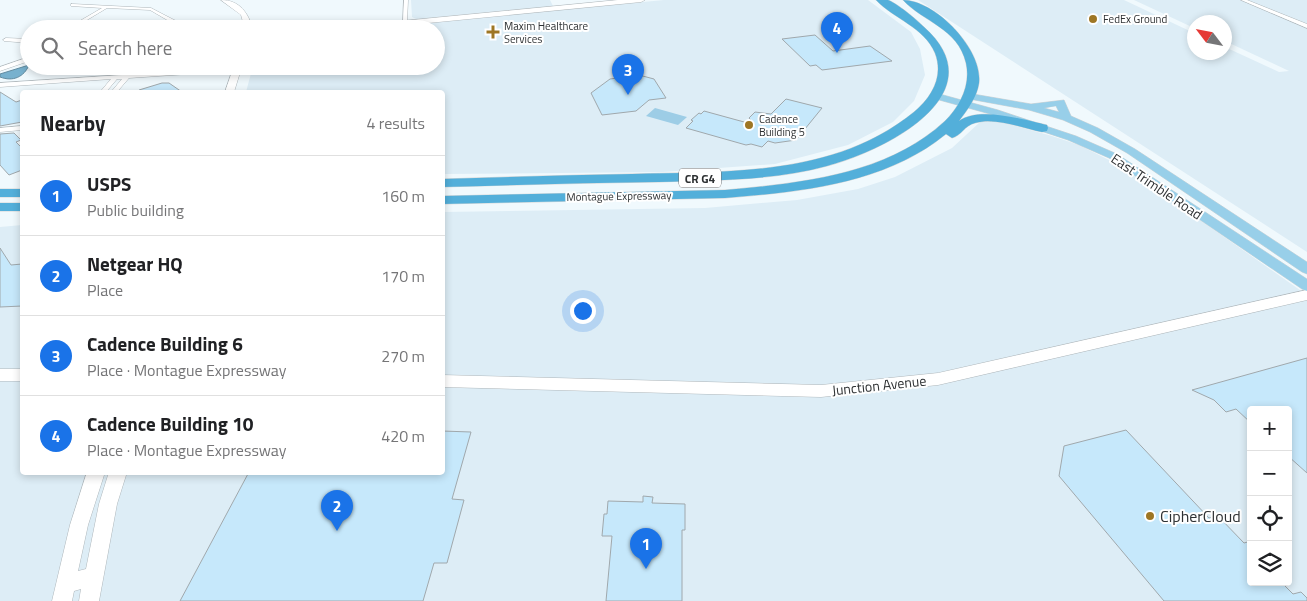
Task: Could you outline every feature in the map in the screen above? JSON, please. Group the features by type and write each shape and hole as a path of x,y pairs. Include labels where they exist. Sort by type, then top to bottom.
{"highway":[{"path":"882,0 921,30 939,52 945,69 938,93"},
{"name":"Montague Expressway","path":"445,200 725,194 761,191 838,178 885,164 926,144 939,134 968,100 973,83 971,62 962,42 944,25 909,1"},
{"name":"Montague Expressway","path":"445,183 717,177 795,169 824,163 885,138 915,117 938,93"},
{"path":"926,144 946,139 968,120 978,118 1042,128"},
{"path":"0,193 20,193"},
{"path":"0,207 20,207"}],"main road":[{"name":"East Trimble Road","path":"973,83 985,95 1066,118 1094,130 1125,148 1307,269"},
{"name":"East Trimble Road","path":"938,93 968,100 1098,149 1128,164 1307,286"},
{"name":"East Trimble Road","path":"968,100 1011,102"}],"street":[{"path":"225,0 244,14 249,20"},
{"path":"238,0 246,5 254,14"},
{"path":"405,20 406,0"},
{"path":"426,20 641,0"},
{"path":"1243,0 1307,26"},
{"path":"73,5 151,9 169,20"},
{"path":"84,20 106,7"},
{"path":"6,40 20,41"},
{"path":"0,69 20,62"},
{"path":"0,85 153,75"},
{"path":"236,90 240,75"},
{"path":"116,90 127,77"},
{"path":"105,90 115,78"},
{"path":"0,130 20,128"},
{"name":"Junction Avenue","path":"445,380 750,390 831,390 938,379 1307,295"},
{"path":"0,375 20,375"},
{"path":"64,592 79,525 95,475"},
{"path":"88,601 108,504 117,475"},
{"path":"64,592 94,576"}],"shaded area":[{"path":"411,0 550,0 553,6 416,19 412,17"},
{"path":"664,0 868,0 911,32 920,49 925,75 914,101 893,122 848,145 775,164 663,172 445,174 445,90 247,90 251,75 445,75 445,21"},
{"path":"918,0 1124,0 1187,30 1187,60 1232,60 1232,50 1279,72 1289,71 1232,44 1232,15 1187,15 1187,25 1134,0 1307,0 1307,252"},
{"path":"20,68 21,75 14,79 9,79 0,77 0,74"},
{"path":"655,108 687,117 678,125 646,116"},
{"path":"980,122 1002,122 1079,145 1129,170 1307,295 1307,601 0,601 0,227 20,225 20,475 445,475 445,212 705,208 797,200 858,189 895,177 952,148"}],"building":[{"path":"815,35 833,51 870,46 892,61 822,70 816,65 810,66 782,39"},
{"path":"639,75 654,79 666,98 649,100 636,111 602,115 591,93 610,79"},
{"path":"162,83 169,83 179,90 139,90"},
{"path":"0,92 16,102 20,101 20,122 0,126"},
{"name":"Cadence Building 5","path":"786,99 822,108 796,140 775,143 768,141 762,147 751,144 746,145 686,128 693,121 691,120 704,111 755,125 749,118 755,112 771,114"},
{"path":"14,133 20,139 16,142 20,146 20,171 9,175 0,165 0,134"},
{"path":"0,248 11,265 20,264 20,306 0,307"},
{"path":"1307,358 1307,473 1292,460 1292,406 1247,406 1247,419 1236,409 1226,412 1214,400 1192,390"},
{"name":"CipherCloud","path":"1126,430 1209,518 1217,515 1244,543 1247,542 1247,586 1285,586 1293,594 1301,592 1307,598 1307,601 1164,601 1059,476 1064,446"},
{"path":"445,431 471,432 452,499 464,500 447,563 434,563 423,601 180,601 247,475 445,475"},
{"path":"643,496 653,497 652,503 685,504 685,530 682,530 682,601 606,601 612,536 602,536 604,514 607,514 608,501 643,502"}],"place":[{"name":"FedEx Ground","path":"1093,19"},
{"name":"Maxim Healthcare Services","path":"493,32"},
{"name":"Cadence Building 10","path":"837,53"},
{"name":"Cadence Building 6","path":"628,95"},
{"name":"Cadence Building 5","path":"749,125"},
{"name":"CipherCloud","path":"1150,516"},
{"name":"Netgear HQ","path":"337,531"},
{"name":"USPS","path":"646,569"}]}
